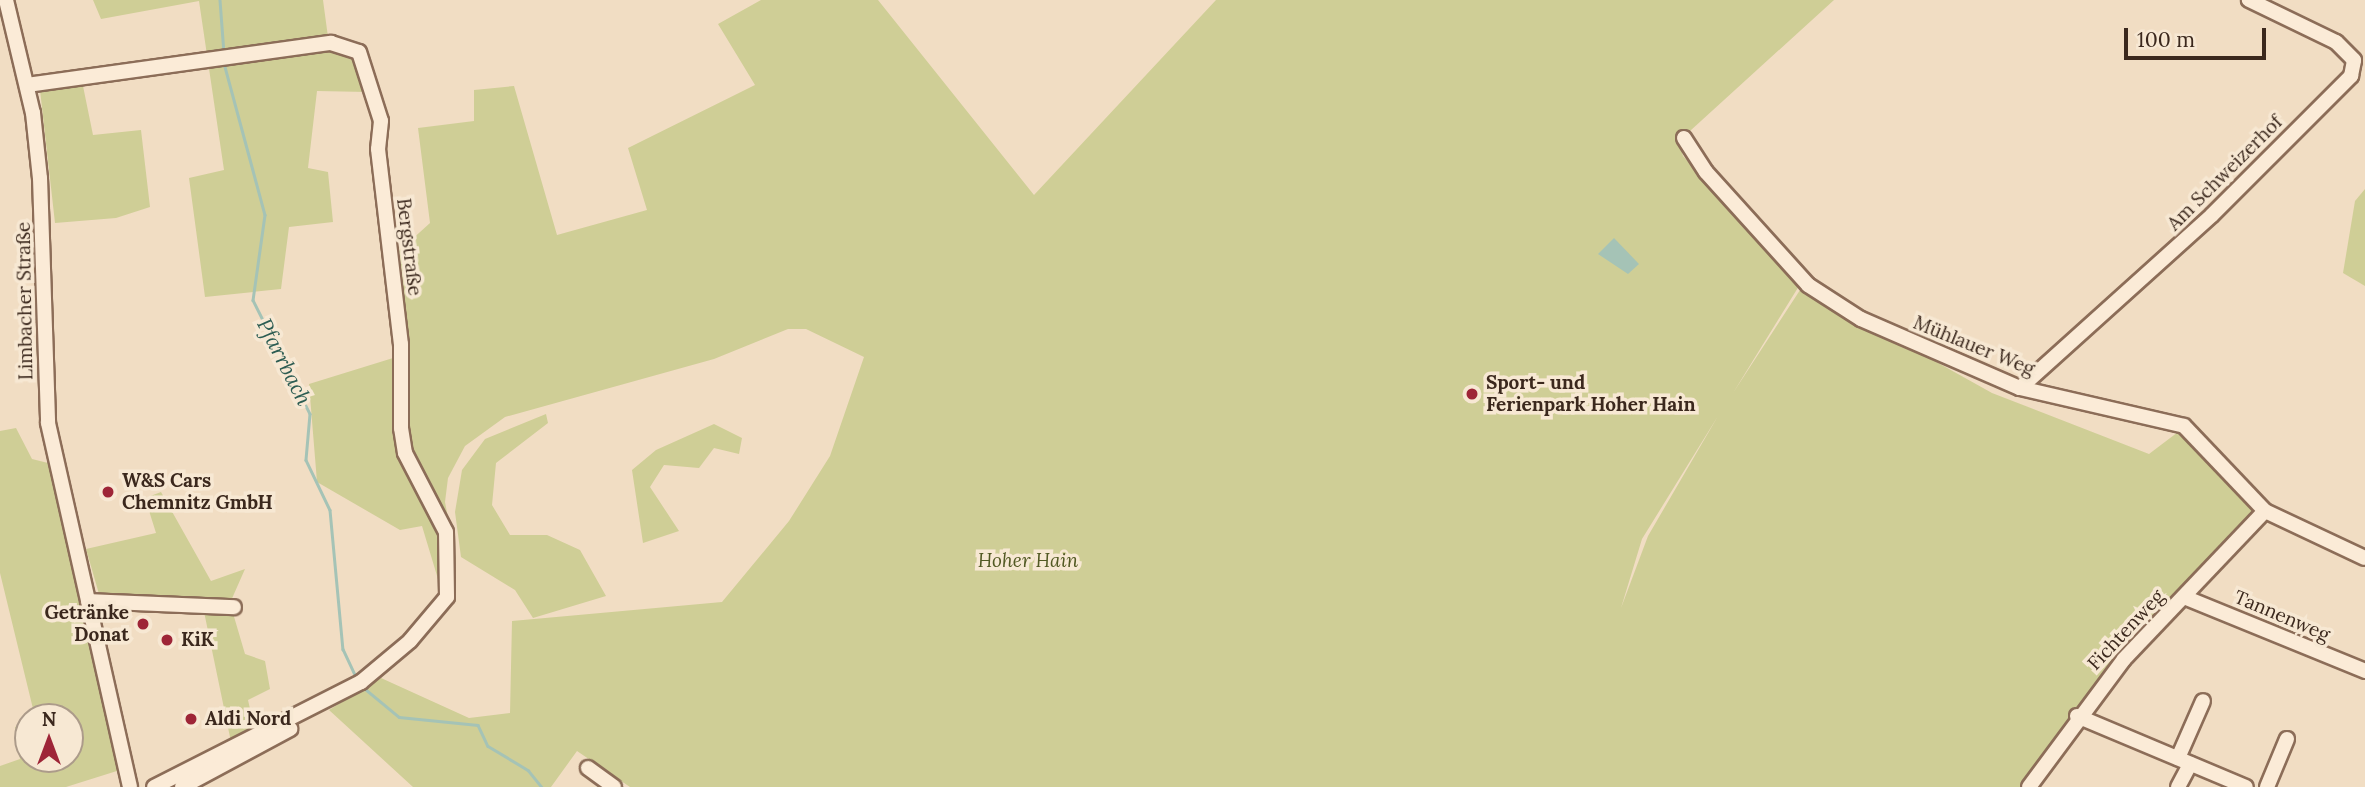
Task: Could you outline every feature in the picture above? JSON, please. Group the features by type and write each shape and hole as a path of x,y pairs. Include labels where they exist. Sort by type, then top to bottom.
{"street":[{"name":"Limbacher Straße","path":"6,0 27,85 40,178 48,423 130,787"},
{"name":"Am Schweizerhof","path":"2020,388 2212,215 2351,76 2354,60 2336,42 2249,0"},
{"name":"Bergstraße","path":"27,85 136,75 215,57 351,46 376,98 401,344 401,428 405,453 446,532 447,597 439,612 361,682 310,712 154,787"},
{"name":"Mühlauer Weg","path":"1684,138 1706,172 1813,289 1861,319 2020,388 2184,426 2265,511 2365,558"},
{"name":"Fichtenweg","path":"2029,787 2077,716 2265,511"},
{"name":"Tannenweg","path":"2184,597 2365,671"},
{"path":"88,601 234,607"},
{"path":"2178,787 2203,701"},
{"name":"Bergstraße","path":"182,787 270,744 310,712"},
{"path":"2077,716 2246,787"},
{"path":"2267,787 2287,739"},
{"path":"588,768 614,787"}],"green space":[{"path":"93,0 323,0 330,52 352,54 368,92 317,91 308,168 328,172 333,222 289,227 281,289 205,297 189,178 224,170 199,1 101,19"},
{"name":"Hoher Hain","path":"761,0 878,0 1034,195 1216,0 1834,0 1679,141 1683,156 1799,286 1733,393 1802,287 1992,393 2149,454 2182,429 2265,511 2162,617 2029,787 630,787 577,751 551,787 413,787 329,710 381,678 469,718 510,713 512,621 722,602 789,521 830,456 864,357 806,329 788,329 714,359 505,417 465,446 448,478 445,502 456,559 441,589 422,526 400,530 317,482 309,384 406,354 398,252 430,223 418,128 474,121 474,90 514,86 557,235 647,210 628,148 755,85 718,24","holes":["1718,416 1648,536 1621,608 1642,539"]},
{"path":"83,86 93,135 141,130 150,207 116,218 55,223 40,90"},
{"path":"2365,189 2365,286 2343,273 2355,201"},
{"path":"546,414 548,423 496,463 492,505 510,535 547,535 580,550 606,596 533,618 515,590 461,557 455,512 462,470 485,439"},
{"path":"714,424 742,438 739,454 714,448 699,468 664,465 650,487 679,531 643,543 632,470 656,450"},
{"path":"16,428 32,459 48,463 120,770 66,787 0,787 0,766 14,761 14,773 84,773 84,703 32,703 0,573 0,431"},
{"path":"161,492 211,581 245,569 230,603 245,654 265,661 270,689 248,700 255,731 231,742 202,602 99,594 86,549 156,533 145,498"}],"shaded area":[{"path":"1614,238 1639,264 1628,274 1598,254"}],"waterway":[{"name":"Pfarrbach","path":"220,0 224,53"},
{"name":"Pfarrbach","path":"224,63 265,215 253,300 310,414 306,460 330,510 343,649 356,677"},
{"name":"Pfarrbach","path":"364,688 399,717 478,725 488,746 528,770 542,787"}],"place":[{"name":"Sport- und Ferienpark Hoher Hain","path":"1472,394"},
{"name":"W&S Cars Chemnitz GmbH","path":"108,492"},
{"name":"Getränke Donat","path":"143,624"},
{"name":"KiK","path":"167,640"},
{"name":"Aldi Nord","path":"191,719"}]}
